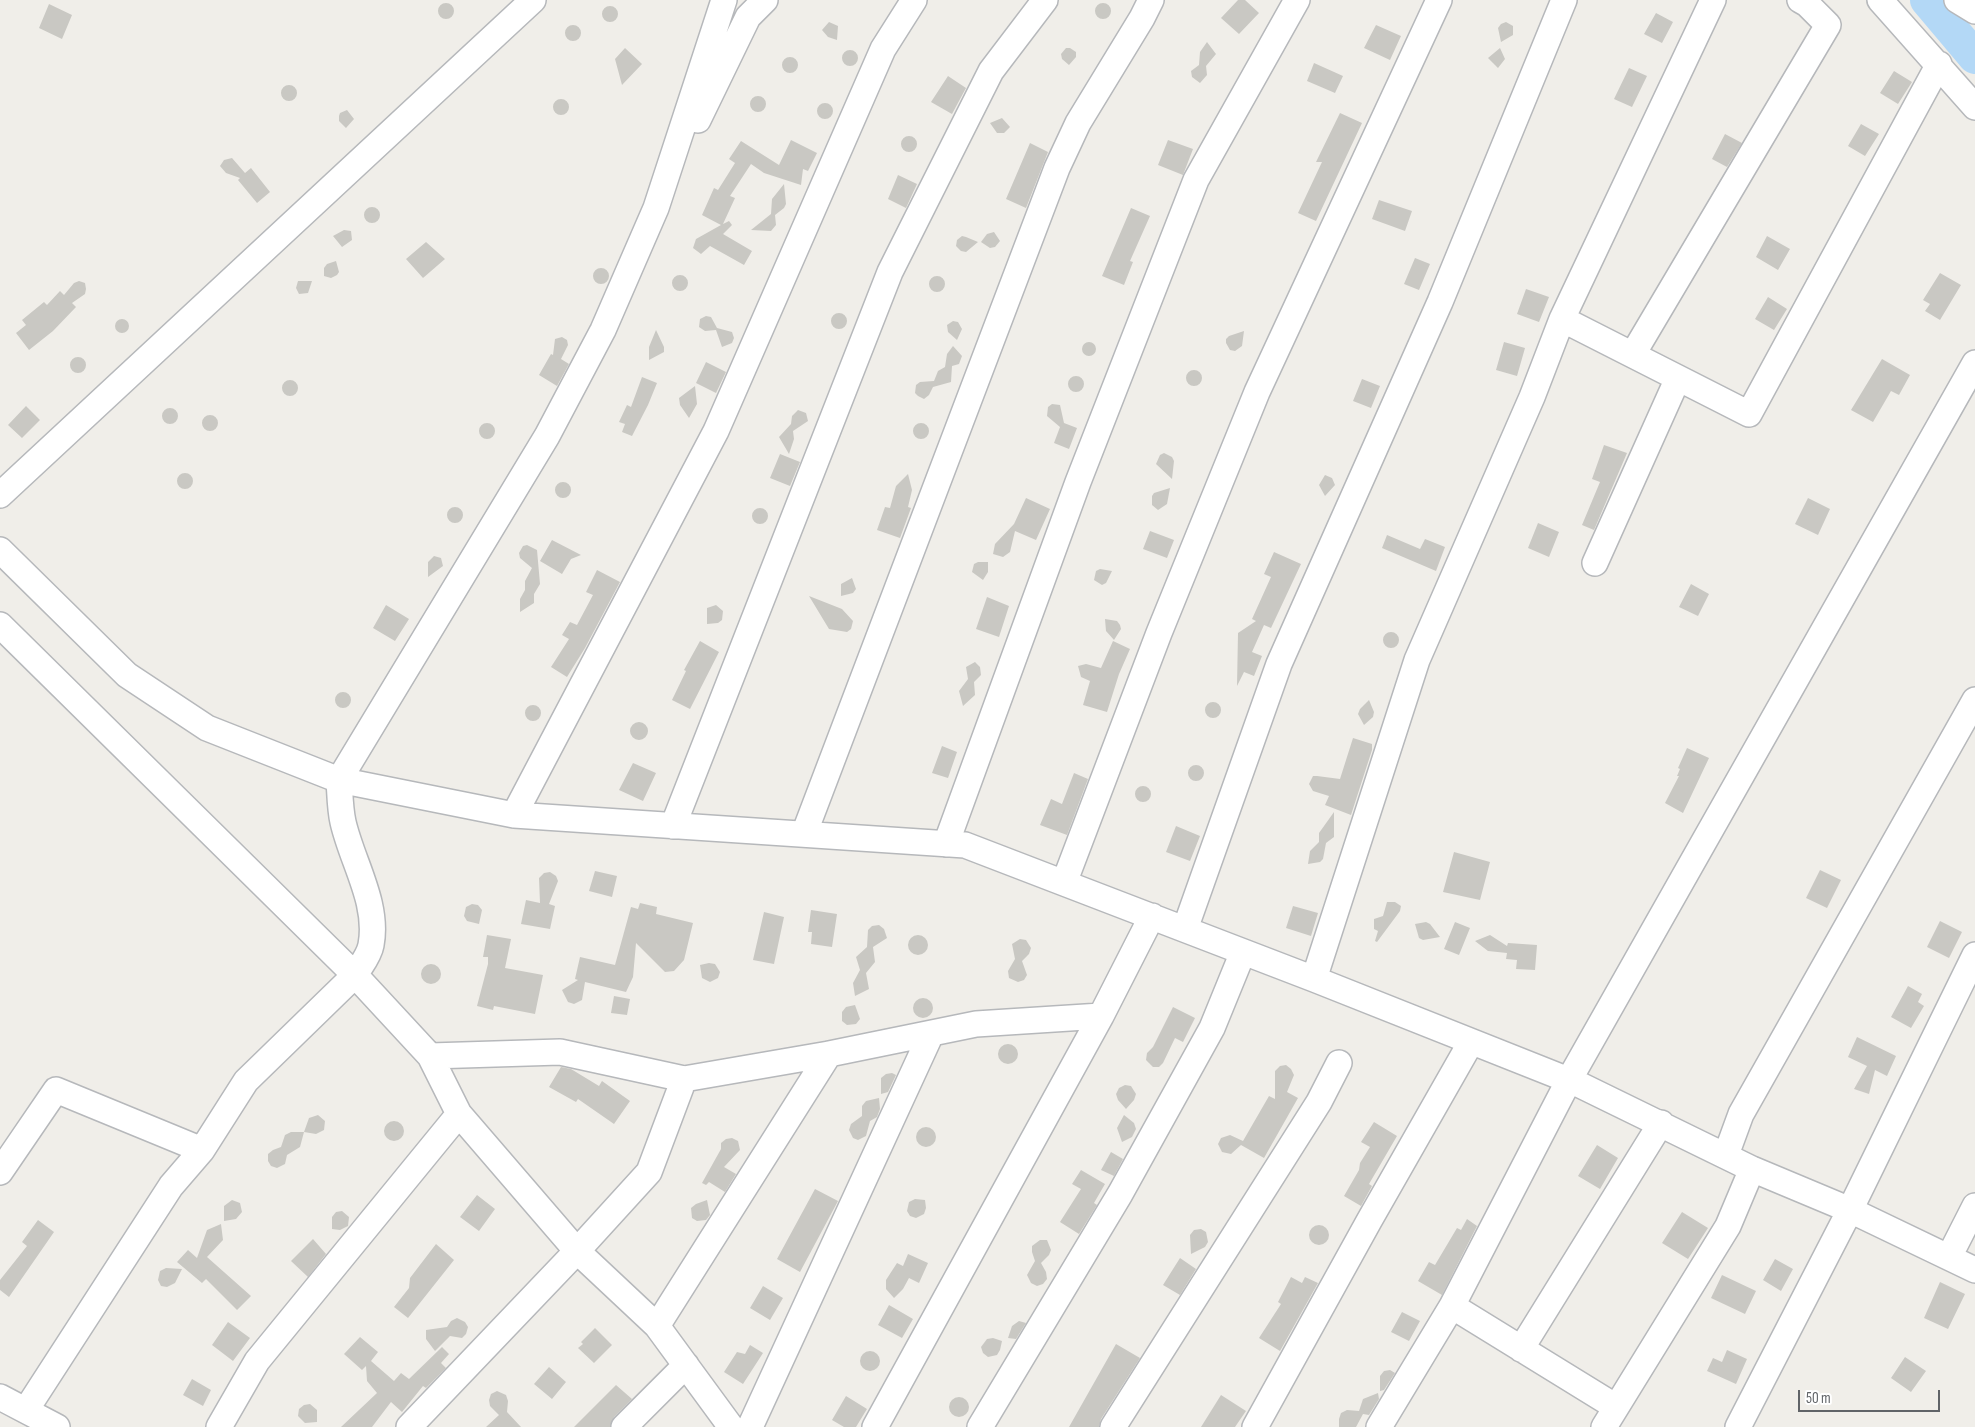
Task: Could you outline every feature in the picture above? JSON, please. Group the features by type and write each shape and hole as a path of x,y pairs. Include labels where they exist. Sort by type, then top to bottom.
{"street":[{"path":"0,495 533,0"},
{"path":"656,208 724,0"},
{"path":"26,1410 171,1186 202,1150 246,1081 355,975 367,958 371,944 372,929 363,881 343,822 339,780 547,436 603,330 656,208 748,17 765,0"},
{"path":"514,815 716,431 883,49 914,0"},
{"path":"673,826 890,272 991,71 1045,0"},
{"path":"804,834 1057,168 1078,123 1151,0"},
{"path":"946,844 1078,482 1196,180 1296,0"},
{"path":"1064,883 1159,633 1257,392 1439,0"},
{"path":"1185,929 1279,664 1440,302 1564,0"},
{"path":"1314,979 1417,660 1532,397 1562,319 1712,0"},
{"path":"1632,354 1828,25 1807,4 1800,0"},
{"path":"1880,0 1939,64 1975,107"},
{"path":"1956,0 1975,11"},
{"path":"1562,319 1749,414 1939,64"},
{"path":"1379,1427 1452,1306 1569,1080 1975,363"},
{"path":"1595,563 1678,378"},
{"path":"0,550 127,675 206,728 339,780 514,815 965,845 1314,979 1569,1080 1661,1123 1752,1169 1850,1210 1975,1270"},
{"path":"0,625 355,975 430,1056 459,1114 577,1251 657,1326 731,1427"},
{"path":"1726,1155 1740,1114 1975,700"},
{"path":"875,1427 1101,1016 1152,916"},
{"path":"980,1427 1120,1194 1207,1036 1243,952"},
{"path":"1738,1427 1850,1210 1975,955"},
{"path":"430,1056 560,1052 684,1079 829,1054 976,1024 1101,1016"},
{"path":"750,1427 931,1034"},
{"path":"1255,1427 1471,1042"},
{"path":"657,1326 829,1054"},
{"path":"1113,1427 1319,1102 1339,1063"},
{"path":"409,1427 577,1251 649,1172 684,1079"},
{"path":"0,1172 56,1090 202,1150"},
{"path":"219,1427 256,1361 459,1114"},
{"path":"1521,1348 1661,1123"},
{"path":"1452,1306 1521,1348 1610,1417 1728,1226 1752,1169"},
{"path":"1949,1257 1975,1206"},
{"path":"624,1427 686,1365"},
{"path":"0,1397 56,1427"}],"building":[{"path":"1238,0 1245,0 1259,13 1239,34 1221,18"},
{"path":"446,3 454,11 446,19 438,11"},
{"path":"1103,3 1111,11 1103,19 1095,11"},
{"path":"49,4 72,15 62,39 39,28"},
{"path":"610,6 618,14 610,22 602,14"},
{"path":"1656,13 1673,22 1662,43 1644,34"},
{"path":"829,22 838,26 837,40 828,37 822,30"},
{"path":"1506,22 1513,26 1513,35 1501,42 1498,28"},
{"path":"573,25 581,33 573,41 565,33"},
{"path":"1376,25 1401,36 1390,60 1364,48"},
{"path":"1207,42 1216,54 1206,66 1207,75 1200,83 1192,77 1191,71 1199,65 1200,52"},
{"path":"625,48 642,64 622,85 615,59"},
{"path":"1066,48 1076,52 1076,57 1069,65 1062,59 1061,54"},
{"path":"1500,48 1505,59 1498,68 1488,58"},
{"path":"850,50 858,58 850,66 842,58"},
{"path":"790,57 798,65 790,73 782,65"},
{"path":"1314,63 1343,76 1335,93 1307,81"},
{"path":"1629,68 1647,76 1632,107 1614,99"},
{"path":"1894,71 1912,82 1898,104 1880,93"},
{"path":"948,76 966,88 952,114 931,102"},
{"path":"289,85 297,93 289,101 281,93"},
{"path":"758,96 766,104 758,112 750,104"},
{"path":"561,99 569,107 561,115 553,107"},
{"path":"825,103 833,111 825,119 817,111"},
{"path":"347,110 354,119 346,128 339,121 339,116 340,113"},
{"path":"1340,113 1362,123 1316,221 1298,213 1322,162 1316,162"},
{"path":"1002,118 1010,127 1004,133 997,133 990,123"},
{"path":"1861,124 1879,134 1865,156 1848,146"},
{"path":"1725,134 1742,143 1727,167 1712,159"},
{"path":"909,136 917,144 909,152 901,144"},
{"path":"791,140 817,153 808,171 803,169 801,185 764,173 751,164 730,196 735,198 723,224 729,221 732,225 723,234 752,251 744,265 710,246 701,254 693,248 696,239 721,225 702,215 714,188 718,190 735,163 729,159 741,141 779,165"},
{"path":"1168,140 1193,149 1183,175 1158,165"},
{"path":"1030,143 1048,152 1026,208 1006,199"},
{"path":"232,158 245,173 251,168 270,192 257,203 238,180 240,178 226,173 220,166 224,160"},
{"path":"898,175 917,184 906,208 888,199"},
{"path":"784,184 786,204 775,215 776,225 771,231 751,230 771,214 772,199"},
{"path":"1379,200 1412,211 1405,231 1372,219"},
{"path":"372,207 380,215 372,223 364,215"},
{"path":"1131,208 1150,216 1130,261 1133,262 1124,285 1102,276"},
{"path":"344,230 351,231 352,240 342,247 333,236"},
{"path":"994,232 1000,241 995,247 990,248 981,242 987,234"},
{"path":"962,236 978,242 966,252 961,251 956,246 957,240"},
{"path":"1767,236 1790,249 1778,270 1756,257"},
{"path":"426,242 445,259 423,278 406,259"},
{"path":"1415,258 1430,264 1419,290 1404,284"},
{"path":"336,261 339,272 337,275 331,278 324,276 324,268 327,264"},
{"path":"601,268 609,276 601,284 593,276"},
{"path":"1940,273 1961,285 1940,320 1925,311 1930,304 1923,300"},
{"path":"680,275 688,283 680,291 672,283"},
{"path":"934,276 940,276 945,281 943,290 934,292 929,287 929,281"},
{"path":"79,281 85,283 86,289 85,294 72,303 76,307 53,331 29,350 16,333 26,325 22,320 44,302 47,305 60,291 64,295 74,283"},
{"path":"298,281 312,281 308,293 299,294 296,288"},
{"path":"1526,289 1549,297 1539,322 1517,314"},
{"path":"1768,297 1787,309 1774,330 1755,319"},
{"path":"839,313 845,315 847,321 845,327 839,329 833,327 831,321 833,315"},
{"path":"706,316 711,317 717,328 732,332 734,338 732,343 722,347 716,330 705,331 699,327 700,319"},
{"path":"119,319 125,319 129,326 125,333 119,333 115,329 115,323"},
{"path":"953,321 958,322 962,329 957,340 948,332 947,325"},
{"path":"656,330 664,347 664,352 649,360 649,347"},
{"path":"1244,331 1242,346 1235,351 1230,350 1226,339 1229,336"},
{"path":"562,337 567,340 568,345 561,359 569,364 557,386 539,375 551,354 553,355 555,339"},
{"path":"1086,342 1092,342 1096,349 1092,356 1086,356 1082,352 1082,346"},
{"path":"1504,342 1525,348 1517,376 1496,370"},
{"path":"953,346 962,356 959,364 952,366 951,382 933,387 929,395 924,399 918,396 915,393 916,385 920,382 934,381 938,371 945,367 947,354"},
{"path":"78,357 86,365 78,373 70,365"},
{"path":"1882,359 1910,375 1899,395 1891,391 1873,422 1851,410"},
{"path":"706,362 726,372 716,393 696,383"},
{"path":"1194,370 1200,372 1202,378 1200,384 1194,386 1188,384 1186,378 1188,372"},
{"path":"1073,376 1079,376 1084,381 1082,390 1073,392 1068,387 1068,381"},
{"path":"642,377 657,383 632,436 622,432 625,424 619,422 627,405 631,407"},
{"path":"1362,379 1380,386 1371,408 1353,401"},
{"path":"290,380 298,388 290,396 282,388"},
{"path":"695,386 697,404 689,418 680,405 679,398"},
{"path":"1052,404 1060,405 1064,423 1077,428 1069,449 1054,443 1060,427 1047,416 1048,407"},
{"path":"26,406 40,420 22,438 8,425"},
{"path":"170,408 178,416 170,424 162,416"},
{"path":"798,410 806,413 808,421 793,431 794,439 789,454 779,437 791,424 792,416"},
{"path":"210,415 218,423 210,431 202,423"},
{"path":"487,423 495,431 487,439 479,431"},
{"path":"921,423 927,425 929,431 927,437 921,439 915,437 913,431 915,425"},
{"path":"1604,445 1627,453 1594,530 1582,525 1600,482 1592,479"},
{"path":"1164,453 1172,457 1174,461 1172,479 1156,464 1160,455"},
{"path":"780,454 800,462 790,486 770,478"},
{"path":"185,473 193,481 185,489 177,481"},
{"path":"908,474 912,490 908,507 911,508 900,538 877,530 885,507 890,508 896,486"},
{"path":"1325,475 1332,478 1335,485 1325,496 1319,485"},
{"path":"560,482 566,482 571,487 569,496 560,498 555,493 555,487"},
{"path":"1170,488 1167,504 1158,510 1152,505 1152,496 1154,493"},
{"path":"1026,498 1050,509 1036,540 1015,531 1010,552 1003,557 993,554 995,544 1014,524"},
{"path":"1808,498 1830,509 1818,535 1795,524"},
{"path":"455,507 463,515 455,523 447,515"},
{"path":"757,508 763,508 768,513 766,522 757,524 752,519 752,513"},
{"path":"1538,523 1559,532 1549,557 1528,548"},
{"path":"1150,531 1174,540 1167,558 1143,549"},
{"path":"1387,535 1420,549 1425,539 1445,547 1436,571 1382,548"},
{"path":"552,540 581,555 571,559 562,574 540,561"},
{"path":"527,545 537,550 540,584 534,594 534,603 520,612 520,599 525,590 525,581 532,568 520,558 519,553 523,546"},
{"path":"1274,552 1301,564 1271,628 1264,625 1252,652 1262,656 1254,676 1244,672 1237,686 1238,633 1256,621 1252,619 1271,577 1264,574"},
{"path":"434,556 441,558 443,566 428,577 428,562"},
{"path":"988,562 988,572 983,580 972,572 974,564"},
{"path":"1100,569 1112,571 1106,583 1102,585 1094,580 1096,571"},
{"path":"597,570 620,582 585,648 567,677 551,667 569,639 562,635 570,622 577,625 593,595 586,592"},
{"path":"852,578 856,589 853,593 841,596 841,584"},
{"path":"1691,584 1709,594 1698,616 1679,607"},
{"path":"809,596 842,609 853,621 851,629 847,632 829,629"},
{"path":"987,597 1009,606 999,637 976,629"},
{"path":"386,605 409,619 395,641 373,628"},
{"path":"716,605 723,611 722,620 718,623 707,624 707,608"},
{"path":"1105,619 1117,621 1120,625 1121,629 1114,640 1106,631"},
{"path":"1391,632 1399,640 1391,648 1383,640"},
{"path":"700,641 719,652 690,709 672,700 686,671 684,670"},
{"path":"1113,641 1130,649 1119,674 1107,712 1083,705 1090,681 1081,677 1078,666 1086,664 1101,668"},
{"path":"975,662 980,667 981,675 974,682 975,695 963,706 959,691 968,679 966,667"},
{"path":"343,692 351,700 343,708 335,700"},
{"path":"1369,700 1374,712 1373,717 1364,725 1358,714 1360,709"},
{"path":"1213,702 1221,710 1213,718 1205,710"},
{"path":"533,705 541,713 533,721 525,713"},
{"path":"639,722 645,725 648,731 645,737 639,740 633,737 630,731 633,725"},
{"path":"1353,738 1372,744 1372,750 1351,815 1325,805 1329,796 1313,791 1309,784 1313,776 1340,779"},
{"path":"942,746 957,752 948,778 932,773"},
{"path":"1687,748 1709,758 1683,813 1665,803 1679,776 1677,776 1680,769 1678,768"},
{"path":"633,763 656,773 643,801 619,790"},
{"path":"1196,765 1202,767 1204,773 1202,779 1196,781 1190,779 1188,773 1190,767"},
{"path":"1074,773 1088,779 1067,835 1040,825 1051,799 1062,804"},
{"path":"1140,786 1146,786 1151,791 1149,800 1140,802 1135,797 1135,791"},
{"path":"1334,812 1334,837 1326,843 1323,859 1320,862 1308,864 1310,851 1319,842 1319,833"},
{"path":"1176,826 1200,836 1190,861 1166,852"},
{"path":"1454,852 1490,862 1480,900 1443,892"},
{"path":"1820,870 1841,880 1827,908 1806,898"},
{"path":"595,871 617,876 612,897 589,891"},
{"path":"550,872 556,876 558,881 549,904 555,906 550,929 521,924 526,900 540,903 539,878 544,873"},
{"path":"1387,902 1395,902 1401,906 1400,911 1377,942 1375,941 1378,931 1374,929 1374,919 1383,916"},
{"path":"640,903 657,907 656,914 693,923 684,960 674,971 665,972 636,943 633,977 626,992 585,982 582,1000 574,1004 568,1002 562,990 578,980 575,979 580,957 615,965 631,907 638,909"},
{"path":"472,904 478,905 482,910 479,924 467,921 464,916 466,907"},
{"path":"1293,906 1318,913 1311,936 1286,928"},
{"path":"811,910 837,914 832,947 811,944 812,932 808,932"},
{"path":"764,912 784,917 774,964 753,960"},
{"path":"1940,921 1962,932 1949,958 1927,947"},
{"path":"1426,922 1430,924 1440,937 1423,940 1419,938 1415,924"},
{"path":"1455,922 1470,928 1459,955 1444,949"},
{"path":"879,925 884,929 887,938 873,947 875,962 866,973 869,989 855,996 853,983 860,970 856,957 867,947 868,930 872,926"},
{"path":"487,935 511,939 505,968 543,975 535,1014 494,1006 493,1010 477,1006 488,964 488,957 483,957"},
{"path":"918,935 925,938 928,945 925,952 918,955 911,952 908,945 911,938"},
{"path":"1490,935 1507,946 1508,943 1537,945 1535,970 1516,969 1517,960 1506,959 1507,953 1488,951 1475,941"},
{"path":"1020,939 1026,940 1031,948 1029,954 1022,961 1027,975 1024,980 1018,982 1009,978 1008,971 1015,959 1012,944"},
{"path":"431,964 438,967 441,974 438,981 431,984 424,981 421,974 424,967"},
{"path":"715,964 720,972 718,978 710,982 702,978 700,965"},
{"path":"1908,986 1922,994 1918,1002 1924,1006 1911,1028 1891,1017"},
{"path":"614,996 630,999 627,1015 611,1013"},
{"path":"923,998 930,1001 933,1008 930,1015 923,1018 916,1015 913,1008 916,1001"},
{"path":"855,1005 860,1019 856,1024 847,1025 842,1021 842,1012 846,1007"},
{"path":"1173,1007 1195,1018 1183,1042 1175,1038 1163,1063 1159,1067 1153,1067 1146,1060 1147,1053 1153,1047"},
{"path":"1857,1037 1896,1056 1887,1076 1875,1070 1869,1094 1854,1089 1867,1066 1848,1057"},
{"path":"1008,1044 1015,1047 1018,1054 1015,1061 1008,1064 1001,1061 998,1054 1001,1047"},
{"path":"1286,1065 1294,1075 1287,1092 1298,1098 1264,1158 1241,1145 1231,1154 1222,1152 1218,1144 1221,1138 1230,1135 1243,1141 1269,1096 1275,1099 1275,1071 1280,1066"},
{"path":"561,1067 571,1069 599,1086 602,1081 630,1101 614,1124 578,1099 576,1102 549,1087"},
{"path":"892,1073 896,1075 888,1092 881,1094 881,1078 886,1074"},
{"path":"1125,1085 1131,1086 1136,1094 1134,1100 1126,1109 1118,1100 1116,1094 1119,1088"},
{"path":"879,1098 880,1109 877,1117 870,1121 866,1136 858,1140 853,1138 849,1130 851,1124 862,1116 862,1106 866,1101"},
{"path":"318,1115 325,1121 324,1130 316,1134 304,1132 309,1118"},
{"path":"1124,1115 1134,1123 1136,1129 1132,1137 1122,1142 1117,1128"},
{"path":"394,1121 401,1124 404,1131 401,1138 394,1141 387,1138 384,1131 387,1124"},
{"path":"1374,1122 1397,1136 1369,1184 1372,1186 1361,1206 1344,1196 1370,1147 1361,1142"},
{"path":"926,1127 933,1130 936,1137 933,1144 926,1147 919,1144 916,1137 919,1130"},
{"path":"291,1132 304,1132 300,1147 287,1155 285,1164 277,1168 271,1166 268,1161 268,1154 281,1147 285,1135"},
{"path":"732,1138 738,1141 740,1150 724,1167 736,1174 725,1192 709,1182 706,1185 702,1183 721,1149 721,1143 726,1139"},
{"path":"1597,1145 1618,1158 1600,1189 1578,1176"},
{"path":"1111,1152 1123,1159 1114,1176 1101,1170"},
{"path":"1081,1170 1105,1184 1094,1203 1097,1205 1079,1234 1060,1222 1081,1189 1072,1184"},
{"path":"815,1189 838,1201 800,1272 777,1259"},
{"path":"477,1195 495,1209 479,1231 460,1217"},
{"path":"915,1199 925,1200 926,1208 924,1214 916,1218 910,1216 907,1211 909,1202"},
{"path":"232,1200 240,1203 242,1212 236,1219 224,1221 224,1206"},
{"path":"707,1200 710,1215 706,1220 697,1221 692,1218 691,1208"},
{"path":"342,1211 349,1217 348,1226 340,1230 332,1229 332,1217 336,1212"},
{"path":"1682,1212 1708,1228 1688,1259 1662,1243"},
{"path":"1467,1219 1477,1226 1442,1295 1418,1281 1429,1262 1435,1265 1457,1228 1461,1230"},
{"path":"38,1220 54,1232 9,1297 0,1290 0,1280 27,1246 22,1242"},
{"path":"221,1224 223,1240 207,1257 251,1296 237,1310 206,1279 202,1283 177,1262 188,1250 197,1258 207,1230"},
{"path":"1319,1225 1326,1228 1329,1235 1326,1242 1319,1245 1312,1242 1309,1235 1312,1228"},
{"path":"1201,1229 1206,1232 1208,1242 1205,1247 1191,1254 1190,1235 1194,1230"},
{"path":"313,1239 326,1254 308,1277 291,1261"},
{"path":"1040,1240 1047,1240 1051,1250 1041,1263 1046,1272 1047,1279 1043,1284 1037,1286 1031,1283 1027,1275 1035,1261 1032,1246"},
{"path":"436,1244 454,1260 408,1318 394,1307 409,1288 410,1278"},
{"path":"908,1254 928,1263 919,1283 909,1278 903,1289 894,1298 886,1289 886,1280 897,1263 903,1266"},
{"path":"1180,1258 1196,1269 1180,1295 1163,1285"},
{"path":"1775,1259 1793,1269 1781,1291 1763,1280"},
{"path":"166,1268 182,1269 175,1283 167,1287 161,1286 158,1280 160,1271"},
{"path":"1722,1275 1756,1291 1745,1314 1711,1298"},
{"path":"1291,1277 1302,1283 1305,1277 1318,1283 1280,1351 1259,1338 1281,1304 1278,1302"},
{"path":"1940,1282 1965,1294 1948,1329 1924,1318"},
{"path":"763,1286 783,1298 770,1320 750,1308"},
{"path":"889,1305 913,1319 902,1338 878,1325"},
{"path":"1402,1312 1420,1321 1409,1341 1391,1332"},
{"path":"457,1318 465,1322 468,1327 466,1334 462,1338 450,1336 435,1351 426,1339 426,1330 447,1327 451,1321"},
{"path":"1019,1321 1026,1323 1016,1339 1008,1338 1012,1326"},
{"path":"228,1322 250,1338 233,1361 212,1345"},
{"path":"595,1328 612,1345 594,1363 578,1348 583,1344 581,1342"},
{"path":"360,1337 378,1352 371,1361 394,1381 401,1373 409,1379 442,1347 449,1354 441,1363 446,1368 426,1388 423,1386 402,1412 391,1402 372,1427 341,1427 377,1393 367,1381 366,1366 362,1370 344,1354"},
{"path":"993,1338 1002,1341 1000,1350 997,1355 988,1357 983,1353 981,1347 987,1339"},
{"path":"1116,1344 1140,1358 1101,1419 1099,1427 1069,1427"},
{"path":"750,1345 763,1353 743,1384 724,1372 737,1352 745,1354"},
{"path":"1727,1350 1747,1359 1736,1384 1707,1371 1713,1358 1722,1362"},
{"path":"870,1351 877,1354 880,1361 877,1368 870,1371 863,1368 860,1361 863,1354"},
{"path":"1905,1357 1926,1371 1911,1392 1891,1378"},
{"path":"549,1367 566,1382 552,1399 534,1384"},
{"path":"1390,1370 1395,1373 1384,1390 1380,1391 1380,1376 1384,1371"},
{"path":"192,1379 211,1390 203,1406 183,1395"},
{"path":"616,1385 632,1399 614,1417 610,1427 574,1427"},
{"path":"497,1391 506,1395 508,1401 507,1412 521,1427 486,1427 499,1415 490,1406 489,1400 491,1394"},
{"path":"1378,1393 1379,1399 1369,1415 1363,1414 1356,1427 1339,1427 1341,1413 1347,1410 1359,1411 1363,1399"},
{"path":"1221,1395 1246,1411 1235,1427 1201,1427"},
{"path":"846,1396 867,1409 856,1427 844,1427 832,1420"},
{"path":"959,1397 966,1400 969,1407 966,1414 959,1417 952,1414 949,1407 952,1400"},
{"path":"310,1404 317,1410 317,1422 305,1423 298,1416 299,1409 304,1405"}],"waterway":[{"path":"1927,0 1975,57"}]}
